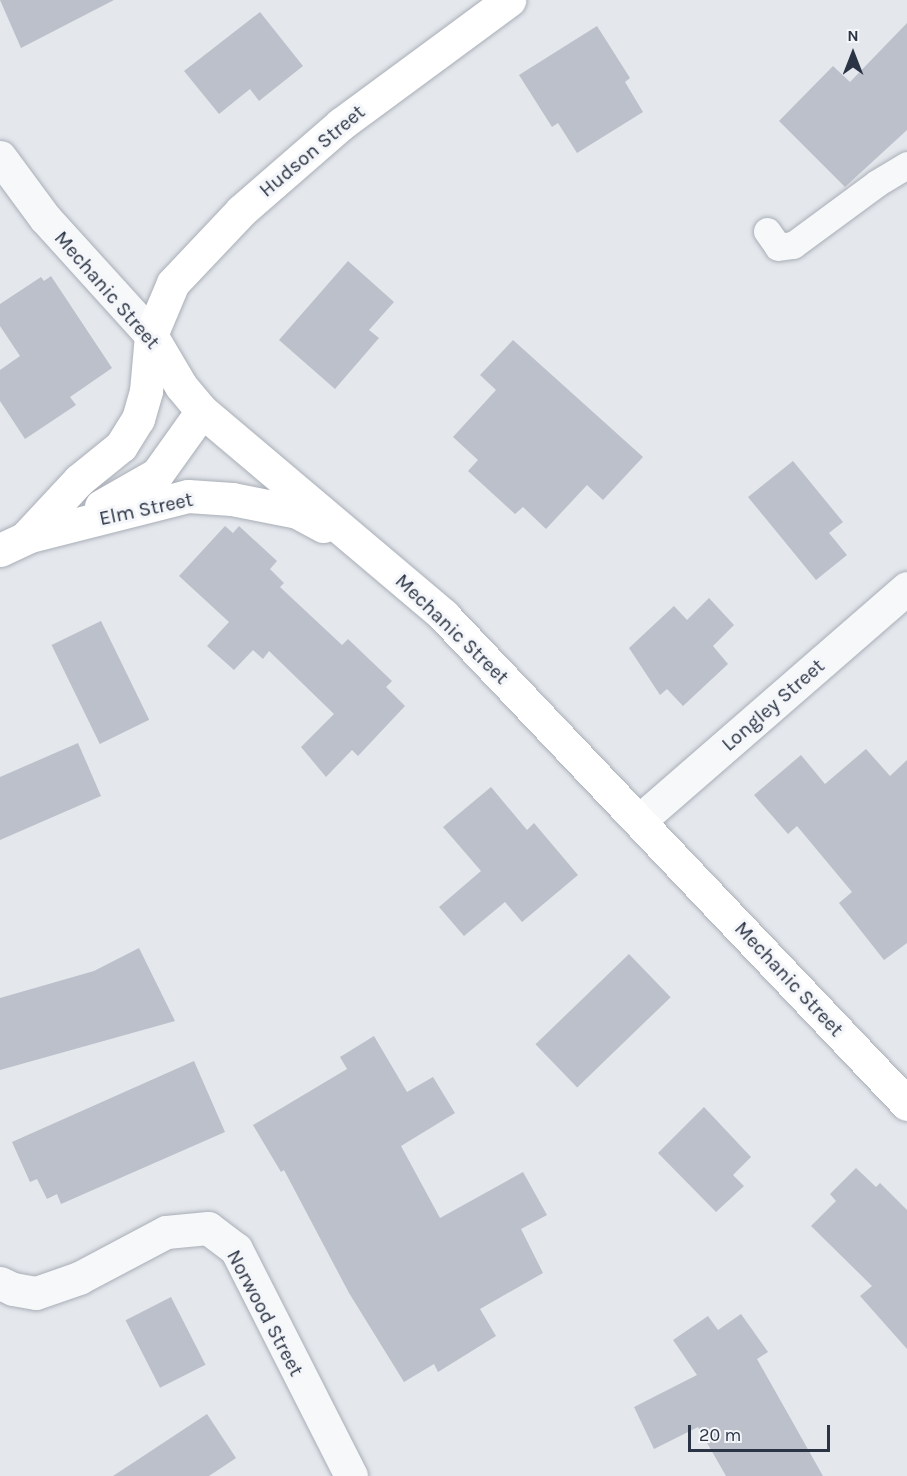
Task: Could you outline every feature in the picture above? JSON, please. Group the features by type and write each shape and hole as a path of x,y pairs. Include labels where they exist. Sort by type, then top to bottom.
{"street":[{"name":"Hudson Street","path":"151,335 173,283 241,211 341,124 509,0"},
{"name":"Mechanic Street","path":"0,157 45,218 151,335 181,386 202,411 444,615 907,1104"},
{"path":"13,544 79,480 121,446 138,419 146,391 151,335"},
{"name":"Elm Street","path":"13,544 118,499 157,474 202,411"},
{"name":"Elm Street","path":"13,544 188,496 231,499 297,512 366,549"},
{"name":"Longley Street","path":"639,821 907,588"},
{"name":"Norwood Street","path":"0,1283 13,1290 36,1293 80,1278 166,1232 208,1228 236,1249 351,1476"}],"lane":[{"path":"767,231 778,247 794,245 877,183 907,165"}],"building":[{"path":"0,0 114,0 21,48"},
{"path":"260,12 303,66 259,101 250,89 219,114 184,71"},
{"path":"907,23 907,130 845,187 779,121 833,66 850,82"},
{"path":"597,26 630,78 625,82 643,112 577,153 558,123 552,127 519,75"},
{"path":"348,261 394,302 369,330 379,338 335,389 279,340"},
{"path":"51,276 112,368 70,397 76,405 25,439 0,401 0,370 20,356 0,326 0,304 41,277 44,281"},
{"path":"513,340 643,457 603,500 587,485 546,529 523,507 515,514 468,471 478,460 453,437 496,390 480,375"},
{"path":"793,461 843,522 829,533 847,555 816,580 748,497"},
{"path":"225,526 233,533 239,526 277,561 270,569 284,583 280,587 342,645 348,639 392,681 386,687 405,706 358,756 352,750 326,777 301,747 334,714 269,651 263,659 253,650 234,670 207,646 229,622 179,576"},
{"path":"709,598 734,625 713,646 728,664 683,706 667,689 660,695 629,648 674,606 687,620"},
{"path":"101,621 149,720 100,744 52,645"},
{"path":"78,743 101,796 0,840 0,777"},
{"path":"866,749 890,776 907,760 907,943 884,960 839,903 852,892 797,826 788,834 754,795 801,755 825,784"},
{"path":"491,787 527,830 534,823 578,875 522,922 505,902 464,936 439,907 481,871 443,827"},
{"path":"139,948 175,1021 0,1070 0,998 94,971"},
{"path":"629,954 671,997 577,1087 535,1044"},
{"path":"374,1036 407,1092 433,1077 455,1113 401,1146 440,1218 523,1172 547,1215 521,1229 543,1273 480,1309 496,1336 438,1372 434,1364 404,1382 349,1293 284,1170 281,1172 253,1125 347,1069 340,1057"},
{"path":"194,1061 225,1132 61,1204 57,1194 47,1199 37,1179 30,1182 12,1142"},
{"path":"704,1107 751,1157 733,1175 744,1186 716,1212 658,1153"},
{"path":"856,1168 876,1187 880,1183 907,1210 907,1349 860,1296 872,1286 811,1226 836,1201 830,1194"},
{"path":"171,1297 206,1365 160,1388 126,1320"},
{"path":"741,1314 768,1352 757,1359 823,1476 726,1476 698,1427 654,1449 634,1407 697,1375 673,1340 708,1316 718,1330"},
{"path":"207,1414 236,1458 209,1476 113,1476"}]}
